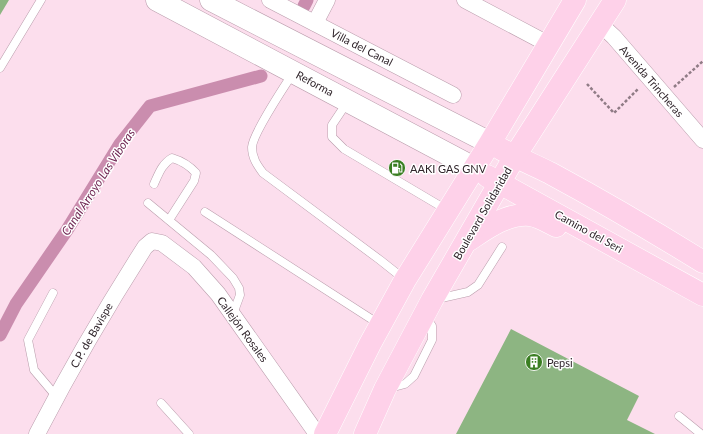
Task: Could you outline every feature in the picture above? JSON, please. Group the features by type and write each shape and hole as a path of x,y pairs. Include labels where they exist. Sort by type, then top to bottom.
{"main road":[{"name":"Reforma","path":"156,0 474,168"},
{"path":"211,0 550,173 604,203 703,262"},
{"path":"325,434 380,325 405,280 447,210 490,143 575,0"},
{"name":"Boulevard Solidaridad","path":"365,434 385,389 428,308 499,183 615,0"},
{"name":"Camino del Seri","path":"474,168 703,295"},
{"path":"466,241 511,216 529,215 544,220 618,259 666,274"}],"street":[{"path":"315,23 327,0"},
{"path":"465,0 548,44"},
{"name":"Villa del Canal","path":"281,2 315,23 453,95"},
{"name":"Avenida Trincheras","path":"600,24 614,36 703,140"},
{"name":"Callejón Rosales","path":"152,241 162,244 194,267 218,294 317,434"},
{"name":"C.P. de Bavispe","path":"37,434 56,396 111,300 145,247 152,241"}],"lane":[{"path":"0,68 41,0"},
{"path":"294,72 284,86 254,138 252,147 257,165 263,173 405,280"},
{"path":"349,101 332,125 332,137 344,149 447,210"},
{"path":"154,184 161,167 172,158 182,161 190,166 196,173 194,181 169,220"},
{"path":"148,203 211,255 233,278 239,288 240,295 233,314"},
{"path":"205,212 380,325"},
{"path":"428,308 468,292 478,285 502,247"},
{"path":"53,293 28,340 34,370 56,396"},
{"path":"161,403 189,434"},
{"path":"679,416 701,434"}],"path":[{"path":"665,95 703,61"},
{"path":"587,84 614,113 650,77"}],"building":[{"path":"0,0 9,0 0,15"},
{"name":"Pepsi","path":"511,329 639,396 627,420 655,434 456,434"}],"waterway":[{"name":"Canal Arroyo Las Viboras","path":"304,6 307,0"},
{"name":"Canal Arroyo Las Viboras","path":"0,335 16,304 67,230 120,144 150,106 261,76"}],"place":[{"name":"AAKI GAS GNV","path":"397,168"},
{"name":"Pepsi","path":"534,362"}]}
